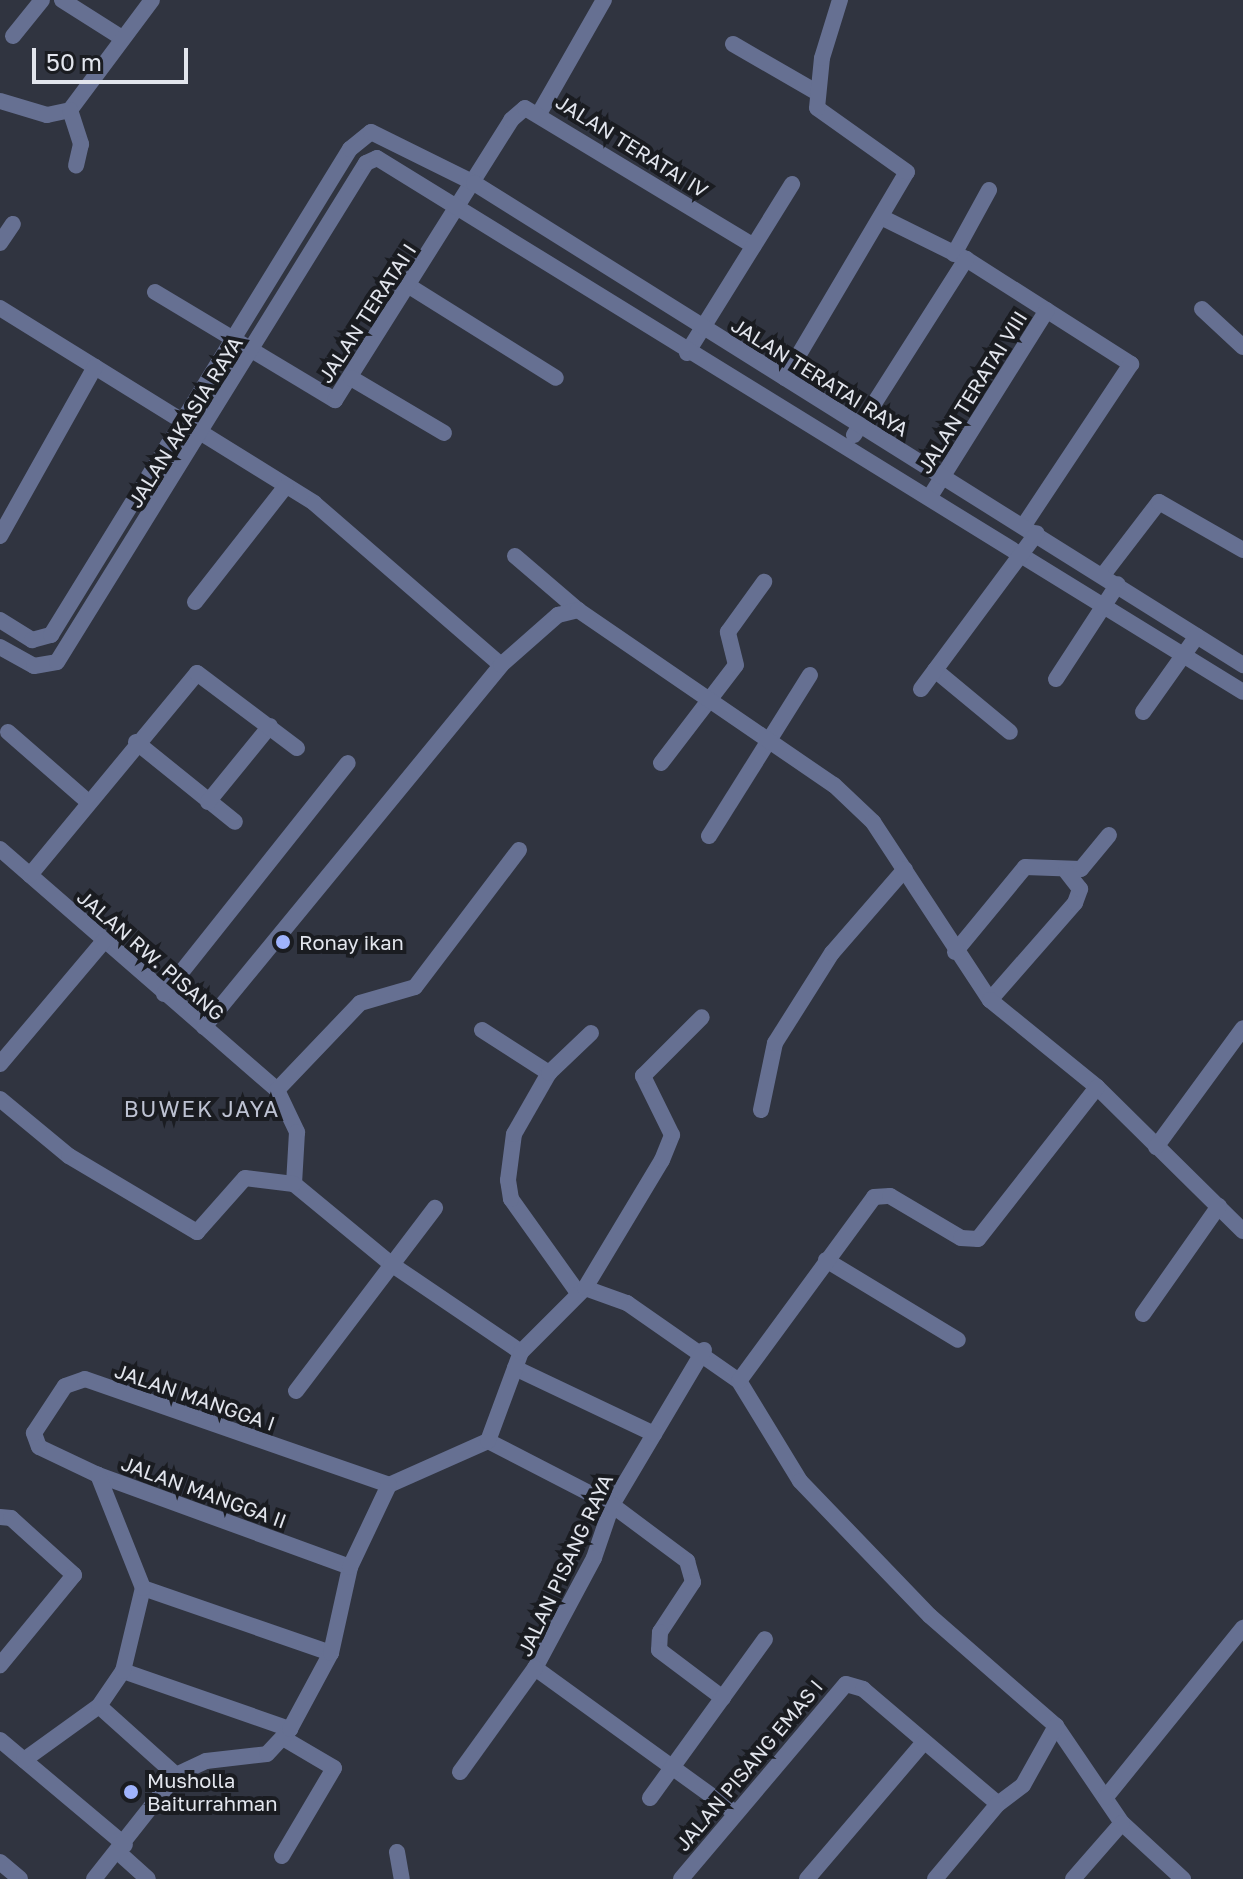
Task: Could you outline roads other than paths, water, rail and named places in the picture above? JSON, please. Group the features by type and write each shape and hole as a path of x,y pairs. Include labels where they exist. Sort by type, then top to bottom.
{"street":[{"path":"13,36 42,0"},
{"path":"62,0 122,38"},
{"path":"0,101 47,115 70,110 152,0"},
{"path":"540,112 604,0"},
{"path":"785,378 885,219 907,169 819,112 816,92 840,0"},
{"path":"733,44 816,92"},
{"path":"70,110 81,144 76,165"},
{"name":"JALAN TERATAI IV","path":"474,183 518,111 540,112 754,246"},
{"name":"JALAN TERATAI RAYA","path":"371,132 474,183 785,378 858,428 943,474 1243,665"},
{"name":"JALAN AKASIA RAYA","path":"3,627 38,642 51,635 184,425 350,149 371,132"},
{"name":"JALAN AKASIA RAYA","path":"0,647 34,666 57,662 366,163 384,160 459,206"},
{"name":"JALAN TERATAI I","path":"252,351 328,400 351,378 474,183"},
{"path":"687,353 792,184"},
{"path":"847,446 960,256 989,190"},
{"path":"459,206 687,353 931,495 1103,607 1243,692"},
{"path":"885,219 960,256 1128,360 1125,381 1031,529 1020,554 921,689"},
{"path":"0,243 13,224"},
{"path":"409,286 556,378"},
{"path":"155,292 252,351"},
{"path":"1,309 314,503 501,665"},
{"path":"1202,309 1243,347"},
{"name":"JALAN TERATAI VIII","path":"931,495 1047,310"},
{"path":"0,536 7,509 95,367"},
{"path":"351,378 444,433"},
{"path":"195,602 286,486"},
{"path":"1056,679 1103,607 1110,580 1159,502 1243,550"},
{"path":"515,556 578,610 834,785 873,822 955,952 990,1000 1097,1087 1243,1231"},
{"path":"661,763 736,665 728,632 764,582"},
{"path":"204,1027 501,665 558,615 578,610"},
{"path":"1143,712 1197,636"},
{"path":"935,670 1010,732"},
{"path":"30,875 86,800 197,673 297,748"},
{"path":"709,836 773,745 810,675"},
{"path":"208,802 270,726"},
{"path":"8,732 86,800"},
{"path":"136,742 235,822"},
{"path":"164,994 348,763"},
{"path":"955,952 1025,867 1039,862 1066,871 1084,867 1109,835"},
{"name":"JALAN RW. PISANG","path":"0,849 277,1090"},
{"path":"294,1184 297,1132 277,1090 360,1003 415,987 519,850"},
{"path":"761,1110 775,1043 832,953 905,869"},
{"path":"990,1000 1075,903 1080,889 1066,871"},
{"path":"0,1064 104,941"},
{"path":"94,1879 122,1848 176,1775 206,1761 267,1754 286,1734 331,1653 350,1567 389,1485 488,1441 518,1360 580,1289 672,1135 643,1076 702,1017"},
{"path":"1156,1147 1243,1028"},
{"path":"482,1030 549,1073"},
{"path":"591,1033 549,1073 514,1134 508,1180 511,1199 580,1289 627,1303 704,1350 739,1381 800,1481 930,1616 1056,1726 1122,1823 1183,1879"},
{"path":"739,1381 826,1260 881,1194 978,1239 1097,1087"},
{"path":"0,1099 69,1156 197,1232 245,1178 294,1184 391,1264 518,1360 654,1434"},
{"path":"1143,1314 1219,1206"},
{"path":"296,1391 435,1208"},
{"path":"826,1260 958,1340"},
{"name":"JALAN PISANG RAYA","path":"704,1350 612,1505 594,1558 535,1668 735,1813"},
{"name":"JALAN MANGGA I","path":"46,1451 34,1433 65,1386 85,1379 389,1485"},
{"path":"488,1441 612,1505 694,1572 660,1632 659,1650 723,1698"},
{"name":"JALAN MANGGA II","path":"46,1451 98,1475 350,1567"},
{"path":"24,1760 99,1706 123,1671 143,1588 98,1475"},
{"path":"0,1517 11,1518 74,1575 0,1665"},
{"path":"143,1588 331,1653"},
{"path":"1106,1797 1243,1628"},
{"path":"650,1798 765,1639"},
{"path":"460,1772 535,1668"},
{"path":"123,1671 286,1734 334,1768 282,1856"},
{"name":"JALAN PISANG EMAS I","path":"686,1877 735,1813 846,1684 863,1689 998,1804"},
{"path":"99,1706 176,1775"},
{"path":"935,1879 998,1804 1023,1785 1056,1726"},
{"path":"0,1740 122,1848 148,1879"},
{"path":"807,1879 923,1743"},
{"path":"1073,1879 1122,1823"},
{"path":"397,1852 402,1879"},
{"path":"0,1862 20,1879"}],"place":[{"name":"Ronay ikan","path":"283,942"},
{"name":"Musholla Baiturrahman","path":"131,1792"}],"district":[{"name":"BUWEK JAYA","path":"202,1109"}]}
